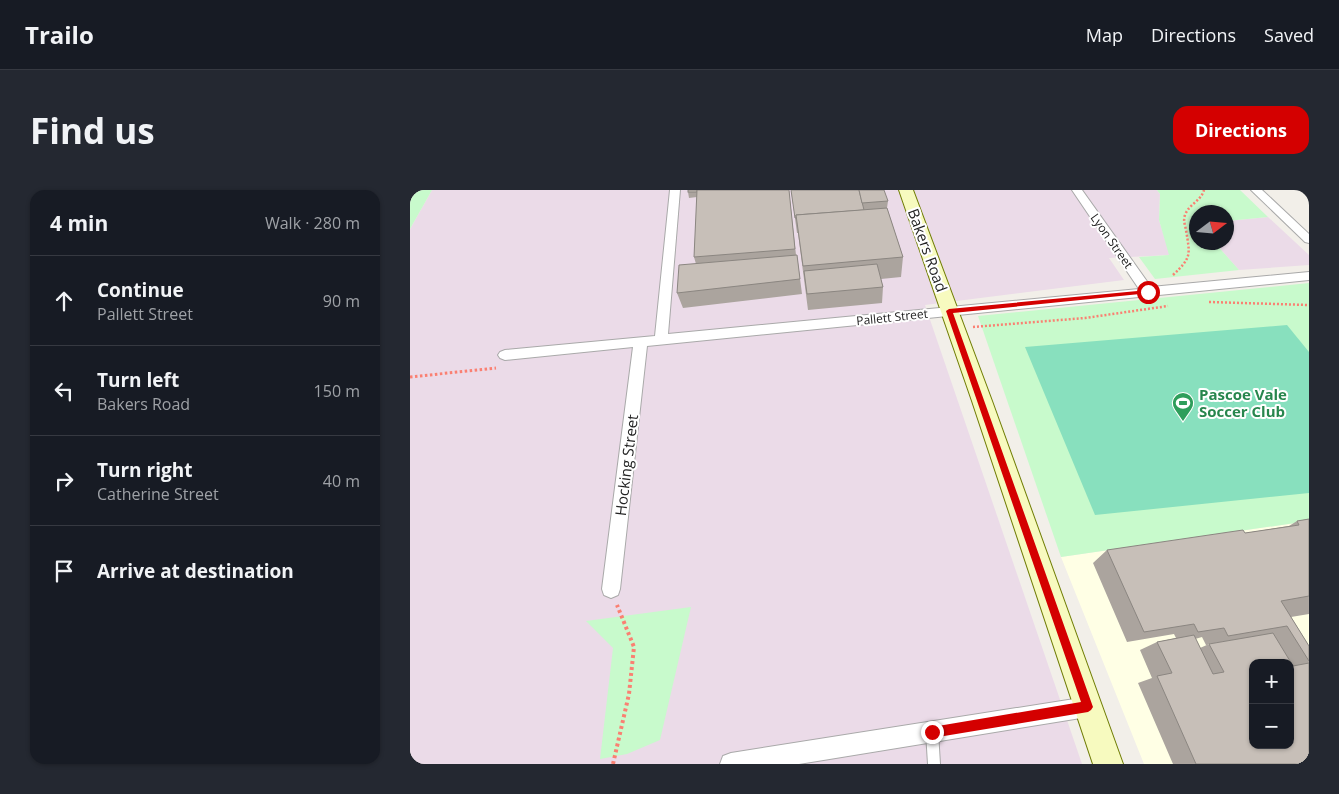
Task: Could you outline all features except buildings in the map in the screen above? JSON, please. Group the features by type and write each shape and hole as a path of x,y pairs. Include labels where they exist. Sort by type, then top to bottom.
{"street":[{"path":"661,339 675,190"},
{"name":"Bakers Road","path":"906,190 1108,764"},
{"name":"Lyon Street","path":"1077,190 1148,292"},
{"path":"1256,190 1309,240"},
{"name":"Pallett Street","path":"505,355 1309,276"},
{"name":"Hocking Street","path":"611,589 641,341"},
{"path":"731,764 1088,707"}],"lane":[{"path":"932,732 934,764"}],"path":[{"path":"1168,290 1172,276 1189,258 1191,250 1186,237 1185,215 1191,205 1203,195 1204,190"},
{"path":"1201,301 1309,305"},
{"path":"972,327 1085,318 1172,305"},
{"path":"611,589 634,647 630,694 613,764"}],"shaded area":[{"path":"432,190 1157,190 1160,194 1159,220 1170,255 1109,258 1124,280 925,305 1082,764 410,764 410,229"},
{"path":"1268,217 1309,255 1309,265 1239,270 1221,250 1234,250 1234,220"},
{"path":"1309,521 1309,764 1144,764 1061,557"}],"green space":[{"path":"410,190 432,190 410,229"},
{"path":"1157,190 1240,190 1268,217 1234,220 1234,205 1189,205 1189,250 1221,250 1239,270 1155,279 1139,257 1169,255 1159,220 1160,194"},
{"name":"Pascoe Vale Soccer Club","path":"1309,283 1309,521 1061,557 978,316"},
{"name":"Pascoe Vale Soccer Club","path":"1287,325 1309,352 1309,493 1095,515 1025,347"},
{"path":"691,607 660,740 627,754 600,759 613,648 586,621"}],"place":[{"name":"Pascoe Vale Soccer Club","path":"1183,422"}],"route":[{"path":"932,732 1088,707 949,311 1148,292"}]}
